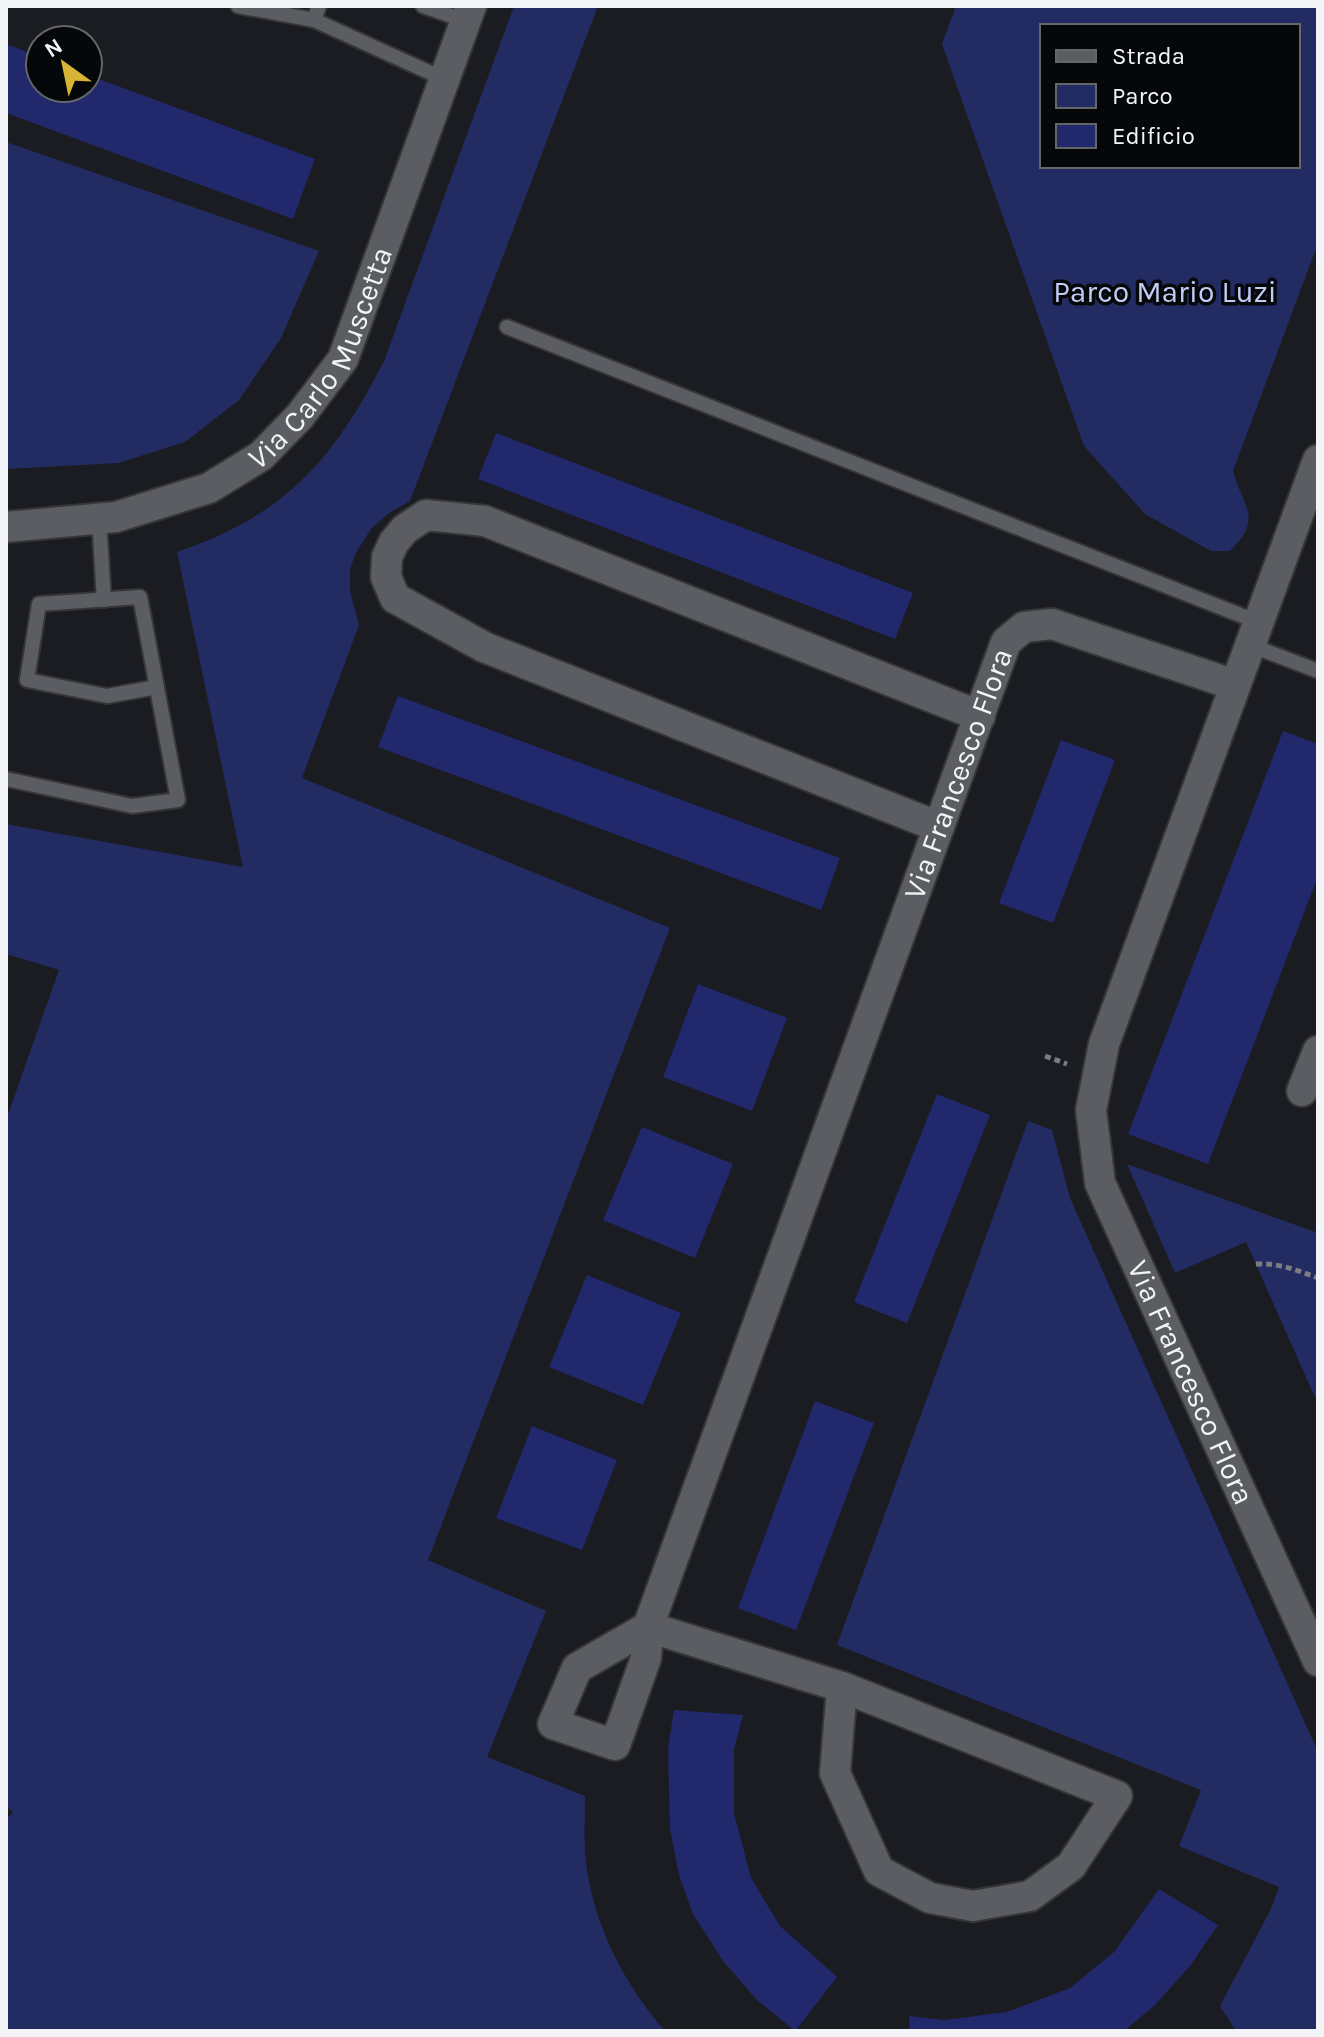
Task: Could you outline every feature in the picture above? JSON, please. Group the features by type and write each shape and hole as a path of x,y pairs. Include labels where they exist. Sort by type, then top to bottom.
{"street":[{"name":"Via Carlo Muscetta","path":"6,527 116,517 209,488 261,456 300,416 343,359 469,14"},
{"path":"1235,685 1318,460"},
{"path":"939,827 484,647 395,598 386,577 387,557 405,529 426,515 485,521 980,716"},
{"name":"Via Francesco Flora","path":"842,1687 648,1627 1006,642 1024,627 1052,624 1235,685 1104,1044 1091,1110 1100,1183 1318,1661"},
{"path":"1302,1091 1318,1051"},
{"path":"842,1687 1117,1796 1071,1866 1030,1896 973,1906 930,1898 879,1871 835,1773 842,1687"}],"lane":[{"path":"238,6 317,13 444,79"},
{"path":"423,6 469,14"},
{"path":"507,327 1254,634 1318,671"},
{"path":"99,519 104,600"},
{"path":"6,779 132,806 178,800 157,687 140,597 39,604 27,680 107,696 157,687"}],"path":[{"path":"1256,1264 1282,1266 1318,1278"}],"green space":[{"path":"514,6 598,6 410,501 389,513 371,529 350,568 350,592 359,625 302,778 670,928 428,1560 546,1611 487,1757 585,1796 588,1877 601,1925 635,1992 665,2031 6,2031 6,1819 13,1813 6,1805 6,1120 59,970 6,954 6,824 243,867 177,552 248,521 277,502 325,456 365,396 384,361"},
{"name":"Parco Mario Luzi","path":"956,6 1318,6 1318,243 1233,471 1248,512 1246,530 1230,551 1211,551 1145,514 1084,446 942,44"},
{"path":"6,142 319,251 281,338 239,400 185,442 118,463 6,469"},
{"path":"1028,1121 1052,1130 1070,1198 1318,1752 1318,2031 1236,2031 1220,2006 1271,1909 1279,1887 1179,1846 1201,1790 837,1645"},
{"path":"1127,1164 1318,1233 1318,1404 1246,1242 1175,1273"}],"building":[{"path":"6,44 24,51 24,104 104,104 104,81 315,159 293,219 6,113"},
{"path":"496,433 913,593 895,639 478,479"},
{"path":"398,696 840,858 821,910 378,747"},
{"path":"1283,731 1318,744 1318,876 1208,1164 1128,1134"},
{"path":"1061,740 1115,760 1053,923 999,903"},
{"path":"698,984 787,1018 752,1111 663,1077"},
{"path":"937,1094 990,1115 907,1323 854,1302"},
{"path":"642,1127 733,1164 695,1258 603,1220"},
{"path":"587,1275 681,1313 643,1405 549,1367"},
{"path":"815,1401 874,1423 796,1630 738,1608"},
{"path":"532,1426 617,1460 582,1550 496,1518"},
{"path":"674,1710 743,1715 734,1749 734,1813 751,1878 780,1926 837,1977 795,2031 757,2000 723,1961 693,1914 679,1875 670,1829 668,1748"},
{"path":"1159,1889 1218,1925 1190,1966 1155,2005 1124,2031 910,2031 909,2016 944,2020 1007,2012 1070,1988 1114,1952"}]}
